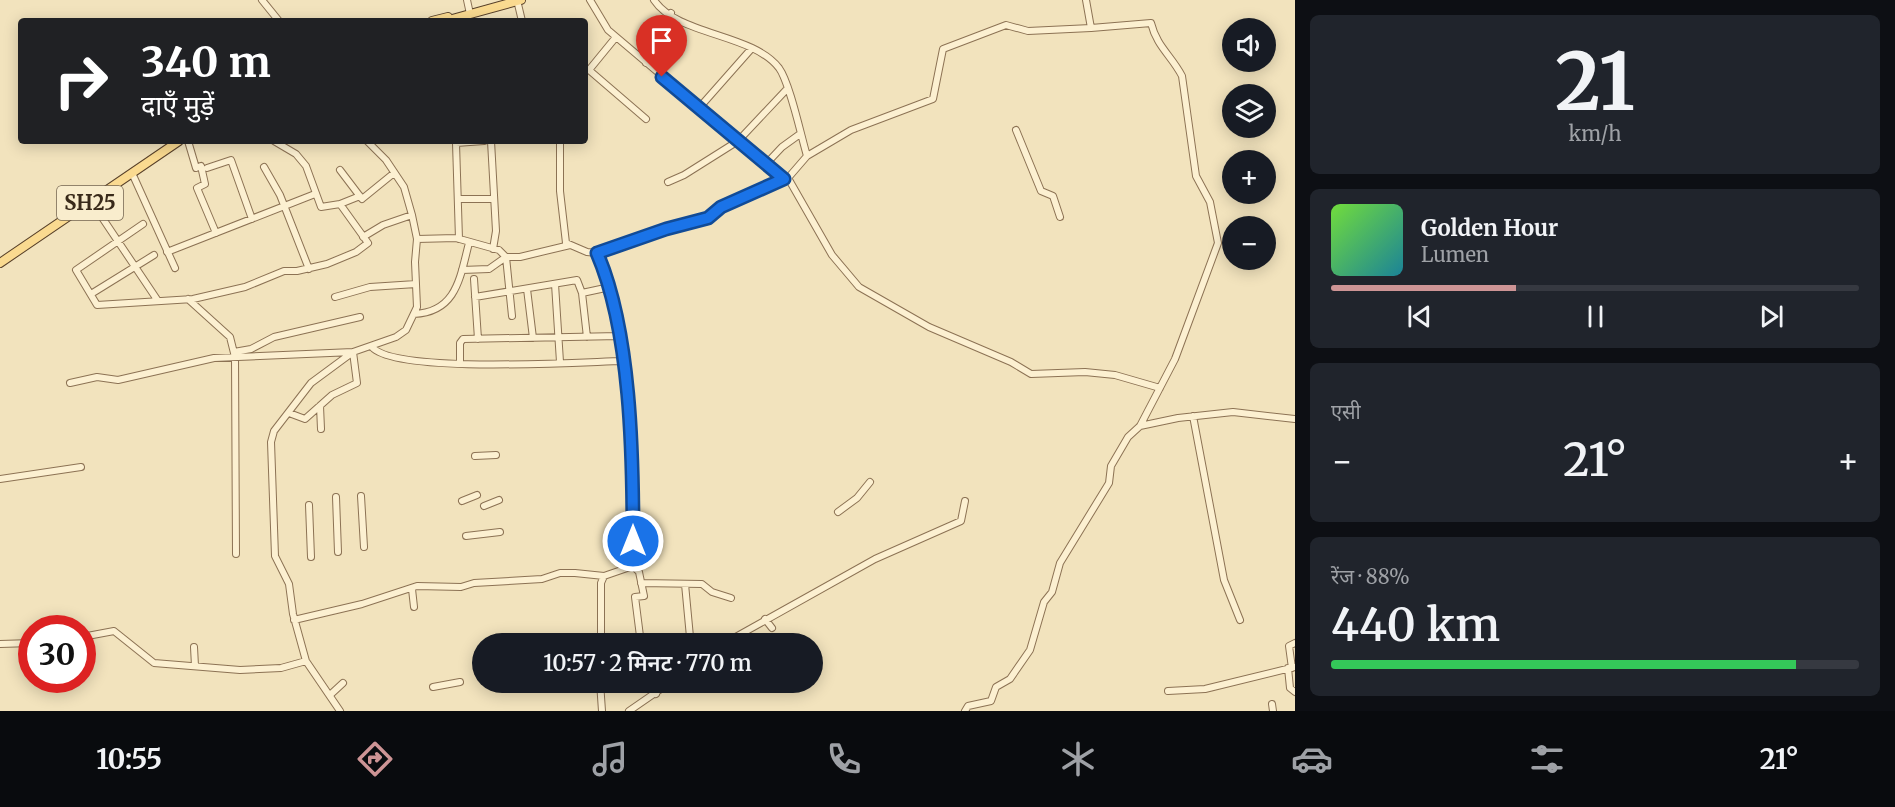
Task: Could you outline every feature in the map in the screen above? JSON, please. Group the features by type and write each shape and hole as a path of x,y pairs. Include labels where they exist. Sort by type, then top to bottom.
{"main road":[{"path":"453,18 508,0"},
{"path":"445,18 518,0"},
{"name":"SH25","path":"0,261 91,201 168,144"},
{"name":"SH25","path":"0,261 175,144"}],"street":[{"path":"262,0 277,18"},
{"path":"467,0 470,12"},
{"path":"518,0 521,18"},
{"path":"590,0 608,30 738,141 786,178 831,255 859,287 929,327 1011,362 1031,374 1085,372 1114,375 1160,388"},
{"path":"654,0 699,29 752,48 780,69 807,156"},
{"path":"1086,0 1091,28"},
{"path":"646,63 671,13"},
{"path":"560,144 563,229 566,243 597,253 666,229 708,218 721,207 786,178 807,156 851,130 933,99 943,50 1006,25 1028,31 1151,23 1156,42 1174,62 1182,76 1196,176 1210,202 1218,243 1196,307 1160,388 1140,426 1128,437 1112,466 1109,483 1060,562 1052,592 1044,602 1030,650 1010,679 996,687 991,701 968,706 965,711"},
{"path":"616,37 589,70 646,119"},
{"path":"699,108 752,48"},
{"path":"668,182 684,175 738,141 787,89"},
{"path":"1016,130 1036,182 1041,191 1053,196 1060,217"},
{"path":"766,164 782,147 800,134"},
{"path":"189,144 196,168 201,166 205,184 197,188 216,233"},
{"path":"279,144 296,154 306,166 321,207 340,204 360,196"},
{"path":"234,354 304,356 353,352 372,347 406,330 417,307 417,239 404,187 370,144"},
{"path":"456,144 459,239"},
{"path":"491,144 496,231 493,249"},
{"path":"207,168 231,160 252,219"},
{"path":"264,167 284,207 309,269"},
{"path":"340,170 362,199 394,173"},
{"path":"132,173 175,267"},
{"path":"167,252 315,194"},
{"path":"458,199 494,198"},
{"path":"91,201 158,301"},
{"path":"143,224 77,269 98,305 188,299 245,287 284,271 309,269 356,252 368,243 340,204"},
{"path":"363,237 383,225 412,215"},
{"path":"417,239 459,239 493,249 507,257 520,257 570,245"},
{"path":"414,314 429,313 442,307 452,298 469,243"},
{"path":"597,253 610,287 622,361 632,455 633,566 639,572 644,596 635,597 640,633"},
{"path":"91,294 154,255"},
{"path":"462,270 489,268 507,257"},
{"path":"507,257 512,316"},
{"path":"474,279 478,339"},
{"path":"475,297 577,280 582,293 587,337"},
{"path":"334,297 370,287 416,284"},
{"path":"555,284 560,362"},
{"path":"582,293 610,287"},
{"path":"527,289 532,338"},
{"path":"188,299 230,337 234,354 236,554"},
{"path":"70,383 97,376 118,380 175,365 234,354 251,349 274,336 360,317"},
{"path":"460,363 461,340 619,336"},
{"path":"372,347 377,354 394,359 460,363 622,361"},
{"path":"289,413 304,419 332,395 357,383 353,352"},
{"path":"340,711 306,661 294,620 289,584 274,556 271,442 274,431 311,383 353,352"},
{"path":"320,406 321,429"},
{"path":"1140,426 1193,416 1233,412 1295,419"},
{"path":"1193,416 1224,580 1240,620"},
{"path":"475,456 496,455"},
{"path":"0,479 81,467"},
{"path":"838,512 857,498 870,482"},
{"path":"462,501 477,495"},
{"path":"361,496 364,547"},
{"path":"336,497 338,552"},
{"path":"484,506 499,500"},
{"path":"741,633 875,559 962,521 965,501"},
{"path":"309,506 311,557"},
{"path":"466,536 500,532"},
{"path":"603,580 633,566"},
{"path":"294,620 362,604 412,589 542,579 560,573 596,575 603,580"},
{"path":"601,633 603,580"},
{"path":"641,583 702,584 712,592 731,598"},
{"path":"685,584 690,633"},
{"path":"412,589 414,607"},
{"path":"765,619 772,628"},
{"path":"96,634 114,631 154,663 279,669 306,661"},
{"path":"0,644 18,643"},
{"path":"1295,643 1289,646 1290,688 1295,692"},
{"path":"194,646 195,666"},
{"path":"1168,691 1205,688 1291,668"},
{"path":"433,687 460,682"},
{"path":"330,695 343,683"},
{"path":"601,693 602,711"},
{"path":"629,711 656,694"},
{"path":"983,703 984,711"}],"route":[{"path":"633,541 634,499 627,398 613,297 597,253 666,229 708,218 721,207 784,179 662,77"}]}
